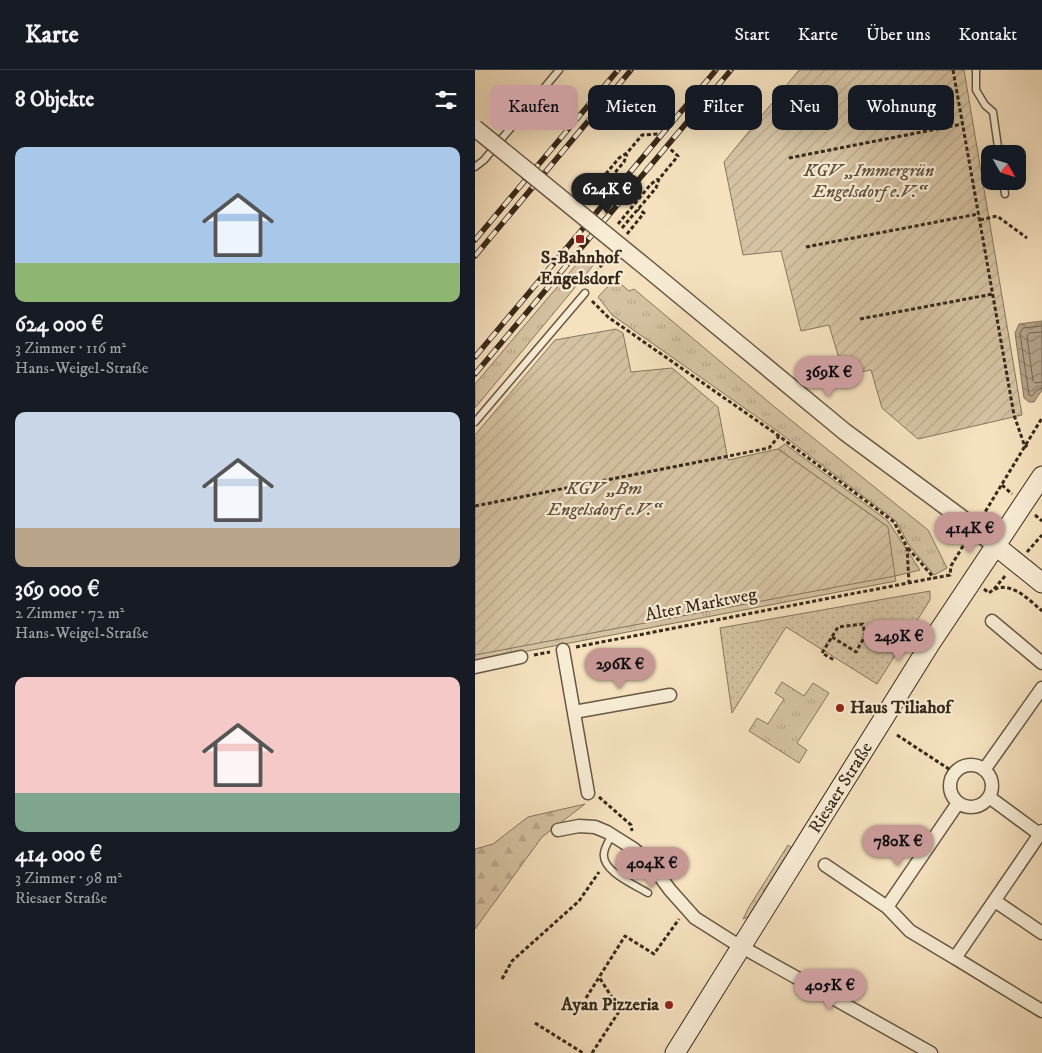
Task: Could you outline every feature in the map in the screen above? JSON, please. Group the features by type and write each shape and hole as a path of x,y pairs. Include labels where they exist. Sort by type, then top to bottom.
{"main road":[{"name":"Riesaer Straße","path":"675,1053 931,644 1042,476"},
{"path":"996,546 1042,583"}],"street":[{"path":"475,128 845,432 996,546"},
{"path":"992,621 1042,663"},
{"path":"563,650 588,793"},
{"path":"475,666 521,657"},
{"path":"984,770 1042,688"},
{"path":"574,712 670,695"},
{"path":"969,766 977,766 984,770 989,775 991,782 992,790 989,797 975,807 966,807 958,803 950,789 951,780 955,773 961,768 969,766"},
{"path":"955,958 1041,834 989,797"},
{"path":"887,907 958,803"},
{"path":"558,830 579,826 595,827 612,835 634,849 653,867 695,918 931,1053"},
{"path":"825,864 887,907 910,931 1042,1010"},
{"path":"995,900 1042,933"}],"lane":[{"path":"475,167 484,160 559,70"},
{"path":"976,70 976,90 985,105 993,112 998,145"},
{"path":"1004,190 1005,194"},
{"path":"475,422 585,294"},
{"path":"612,835 603,855 605,863 611,870 648,893"}],"path":[{"path":"953,70 1014,416 1025,447"},
{"path":"789,158 963,124"},
{"path":"596,186 619,158 627,153 642,135 657,134"},
{"path":"624,217 651,184 659,179 678,156 669,148"},
{"path":"597,195 624,162 627,153"},
{"path":"632,216 656,188 659,179"},
{"path":"806,247 979,214"},
{"path":"980,220 997,216 1027,238"},
{"path":"585,294 609,317 779,436 894,522 907,547 934,578 950,575 951,566 974,528"},
{"path":"860,319 993,294"},
{"path":"993,501 1042,418"},
{"path":"475,506 769,448 779,436"},
{"path":"1025,447 1029,443"},
{"path":"1018,562 1042,535"},
{"path":"907,547 909,582"},
{"name":"Alter Marktweg","path":"521,657 934,578"},
{"path":"989,593 993,589 1010,588 1019,591 1042,611"},
{"path":"832,637 856,652 865,636 863,624 838,627 832,637 823,653 834,660"},
{"path":"897,735 955,773"},
{"path":"588,793 596,794 631,825 634,849"},
{"path":"502,979 512,961 579,900 605,863"},
{"path":"586,998 625,936 653,954 670,930 688,910"},
{"path":"592,1053 620,1010 599,977"},
{"path":"535,1023 583,1053"}],"green space":[{"name":"KGV „Immergrün Engelsdorf e.V.“","path":"799,70 964,70 981,171 981,190 984,190 1022,415 918,439 882,408 871,370 844,375 829,325 801,331 781,251 743,255 724,162 750,130 762,130 762,115 772,103 772,130 838,130 838,85 787,85"},
{"path":"586,253 596,262 475,408 475,384"},
{"path":"615,279 629,291 634,289 777,409 928,530 947,568 934,575 909,545 896,521 780,433 612,315 598,297"},
{"name":"KGV „Bm Engelsdorf e.V.“","path":"616,329 623,333 631,372 672,368 718,407 728,460 778,449 888,527 895,576 475,655 475,435 555,340"},
{"path":"785,444 888,521 920,570 895,576 896,581 475,661 475,655 888,527 778,449"},
{"path":"930,591 930,600 877,684 786,627 732,713 720,628"},
{"path":"782,682 804,696 813,683 829,693 797,743 807,750 799,763 749,731 757,718 768,724 784,699 775,693"},
{"path":"585,804 542,837 475,929 475,849 493,844 528,817"},
{"path":"788,845 792,848 748,917 743,919 749,907"}],"water":[{"path":"1042,321 1042,390 1034,402 1029,402 1024,398 1015,333 1019,324"}],"railway":[{"path":"475,240 618,70"},
{"path":"475,256 631,70"},
{"path":"475,357 716,70"},
{"path":"475,374 731,70"}],"place":[{"name":"S-Bahnhof Engelsdorf","path":"580,239"},
{"name":"Haus Tiliahof","path":"840,708"},
{"name":"Ayan Pizzeria","path":"669,1005"}]}
